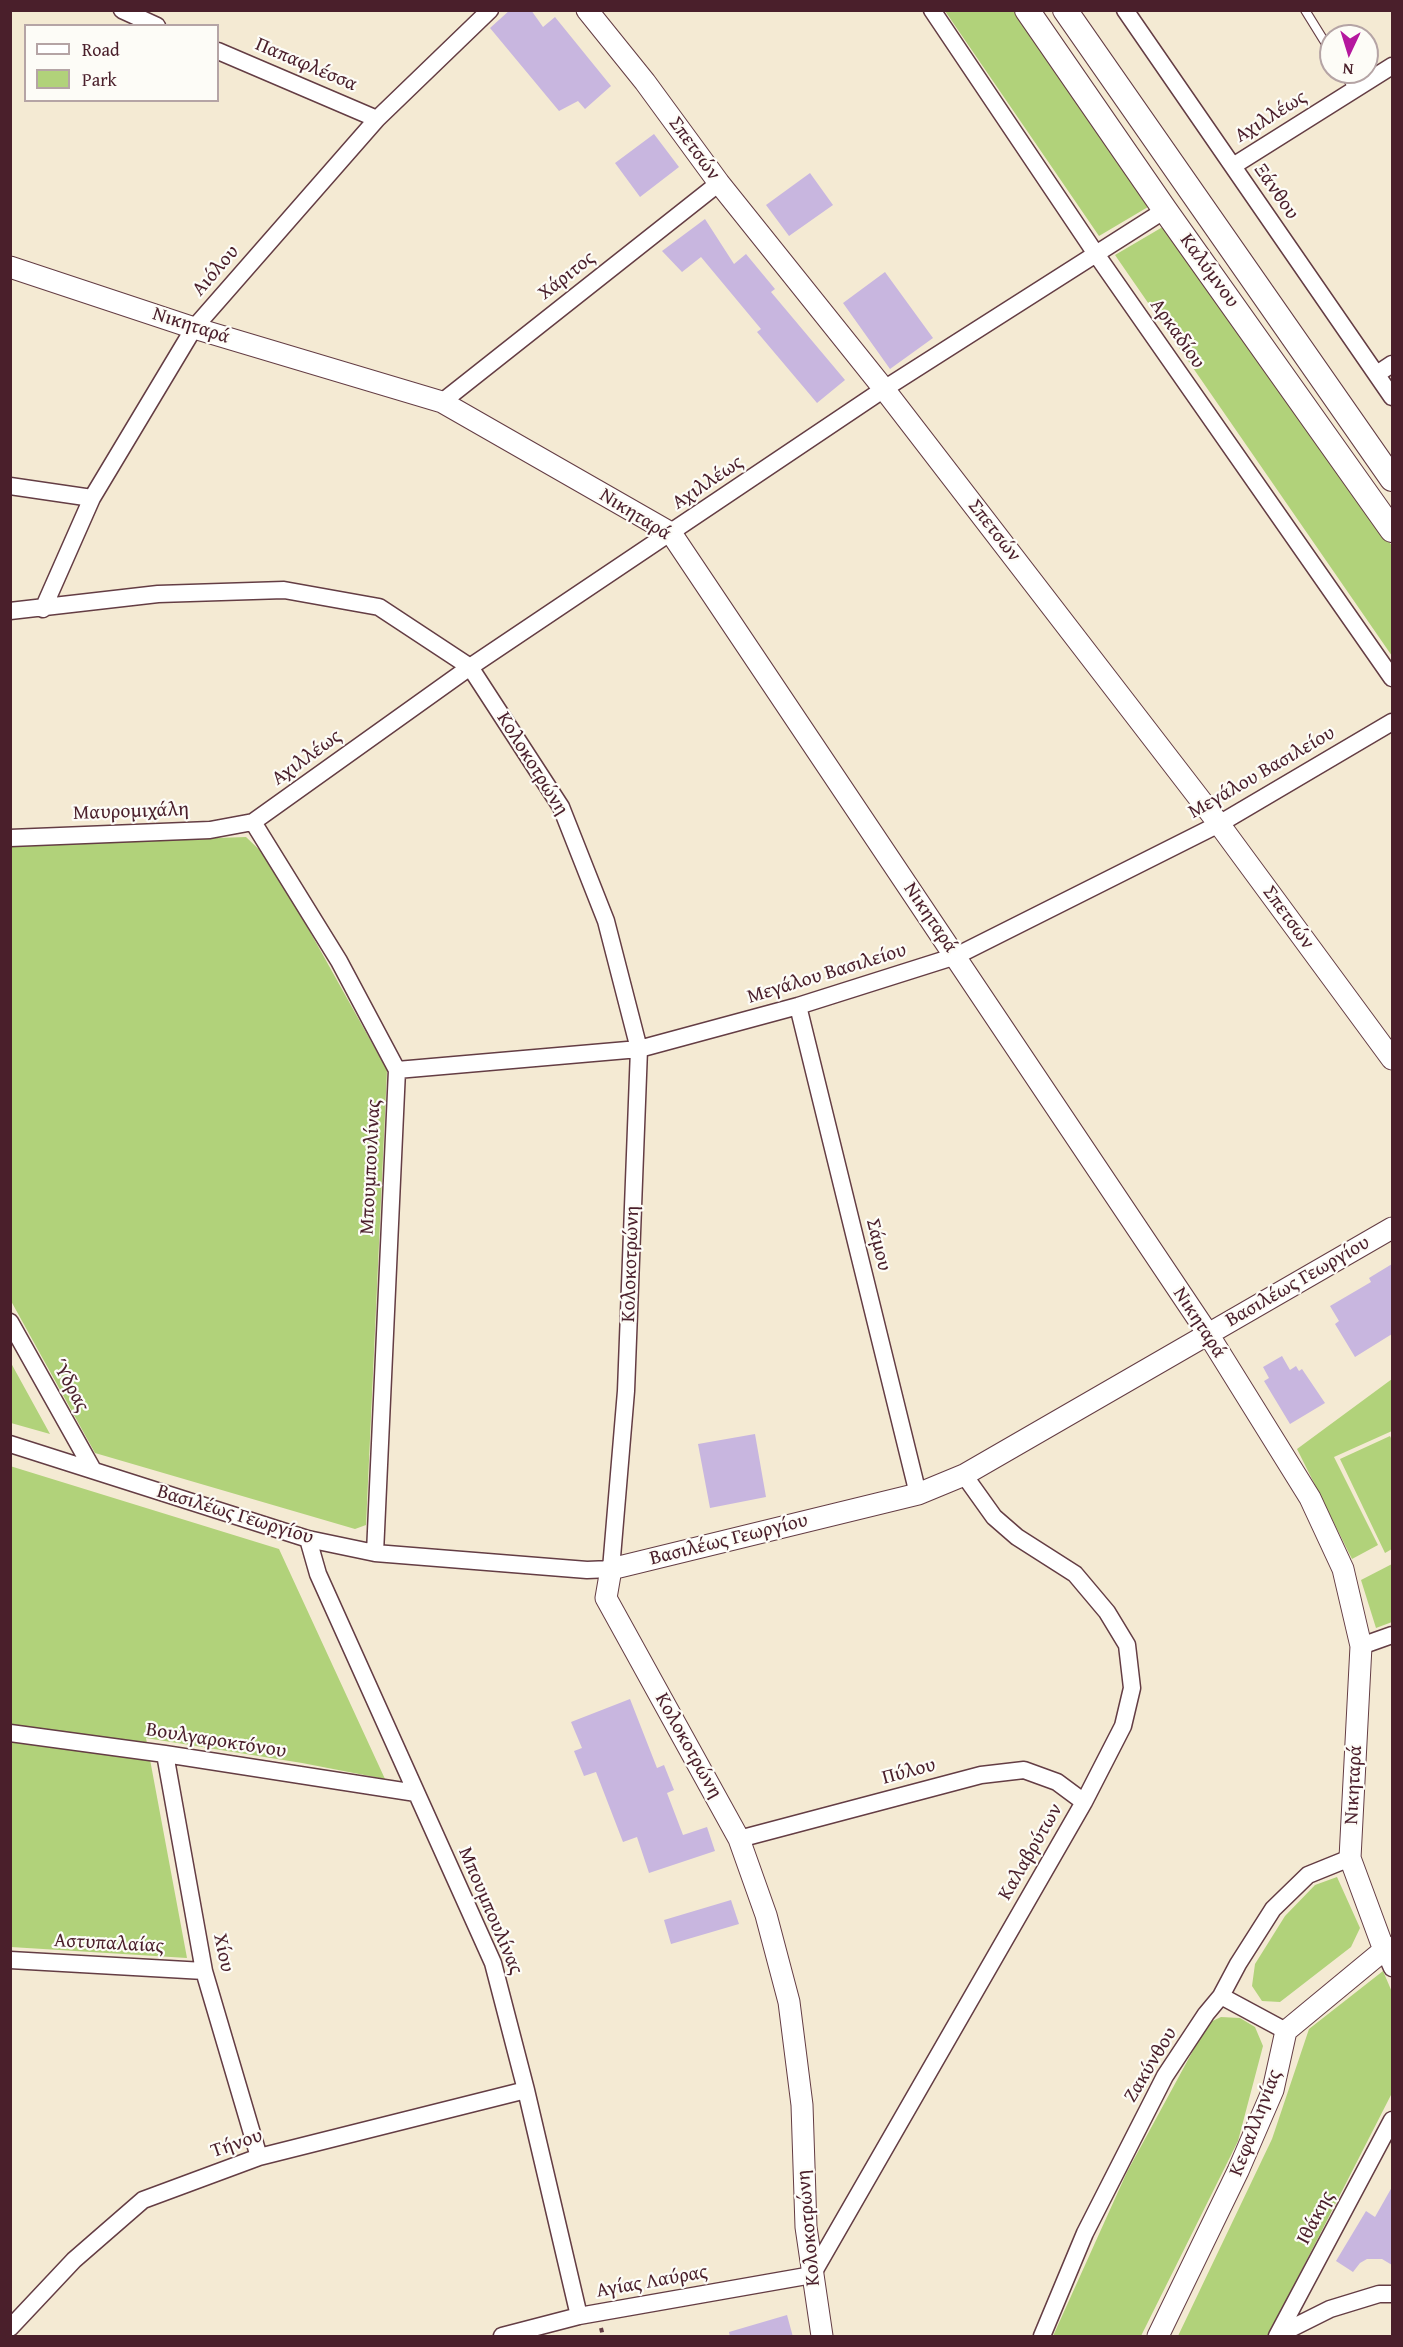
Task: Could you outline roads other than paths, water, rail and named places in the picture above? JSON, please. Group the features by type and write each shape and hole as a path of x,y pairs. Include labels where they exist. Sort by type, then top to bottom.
{"main road":[{"name":"Καλύμνου","path":"1027,10 1165,210 1392,530"},
{"name":"Καλύμνου","path":"1065,10 1392,479"}],"street":[{"path":"122,10 153,24"},
{"name":"Αιόλου","path":"43,609 92,498 194,328 377,119 490,10"},
{"name":"Σπετσών","path":"587,10 645,82 718,183 884,390 1219,824 1392,1059"},
{"name":"Αρκαδίου","path":"932,10 1096,254 1392,678"},
{"name":"Ξάνθου","path":"1125,10 1392,397"},
{"name":"Παπαφλέσσα","path":"219,51 377,119"},
{"name":"Αχιλλέως","path":"1233,166 1392,66"},
{"name":"Χάριτος","path":"442,402 718,183"},
{"name":"Αχιλλέως","path":"253,822 470,667 884,390 1165,210"},
{"name":"Νικηταρά","path":"10,267 194,328 442,402 671,533 1208,1334 1310,1498 1343,1569 1361,1646 1350,1858 1390,1954"},
{"path":"1377,374 1392,364"},
{"path":"10,486 92,498"},
{"name":"Κολοκοτρώνη","path":"10,611 158,594 284,590 378,607 470,667 561,807 606,921 639,1049 626,1391 611,1569 606,1598 739,1839 766,1915 789,2002 802,2105 806,2227 822,2337"},
{"name":"Μεγάλου Βασιλείου","path":"397,1070 639,1049 798,1006 956,956 1219,824 1392,722"},
{"path":"253,822 339,961 397,1070"},
{"name":"Μαυρομιχάλη","path":"10,837 210,830 253,822"},
{"name":"Σάμου","path":"798,1006 918,1494"},
{"name":"Μπουμπουλίνας","path":"375,1553 397,1070"},
{"name":"Βασιλέως Γεωργίου","path":"10,1444 308,1539 375,1553 587,1570 611,1569 918,1494 964,1475 1392,1228"},
{"name":"Ύδρας","path":"10,1322 93,1470"},
{"name":"Καλαβρύτων","path":"812,2275 1084,1802 1123,1726 1132,1688 1127,1645 1107,1612 1075,1574 1017,1537 994,1517 964,1475"},
{"name":"Μπουμπουλίνας","path":"308,1539 318,1574 493,1963 526,2090 579,2316"},
{"path":"1361,1646 1392,1635"},
{"name":"Βουλγαροκτόνου","path":"10,1733 165,1754 416,1793"},
{"name":"Χίου","path":"165,1754 204,1971 259,2157"},
{"name":"Πύλου","path":"739,1839 992,1773 1024,1770 1057,1782 1084,1802"},
{"name":"Ζακύνθου","path":"1042,2337 1085,2233 1165,2076 1206,2014 1221,1996 1238,1964 1273,1909 1308,1875 1350,1858"},
{"path":"1221,1996 1286,2031 1390,1954"},
{"name":"Αστυπαλαίας","path":"10,1959 204,1971"},
{"name":"Κεφαλληνίας","path":"1158,2337 1238,2171 1273,2090 1286,2031"},
{"name":"Τήνου","path":"10,2328 74,2260 143,2200 259,2157 526,2090"},
{"name":"Ιθάκης","path":"1278,2336 1392,2120"},
{"name":"Αγίας Λαύρας","path":"502,2337 579,2316 812,2275"},
{"path":"1278,2336 1330,2309 1379,2294 1392,2294"}],"lane":[{"path":"1305,10 1319,33"},
{"path":"1350,84 1354,91"}]}
